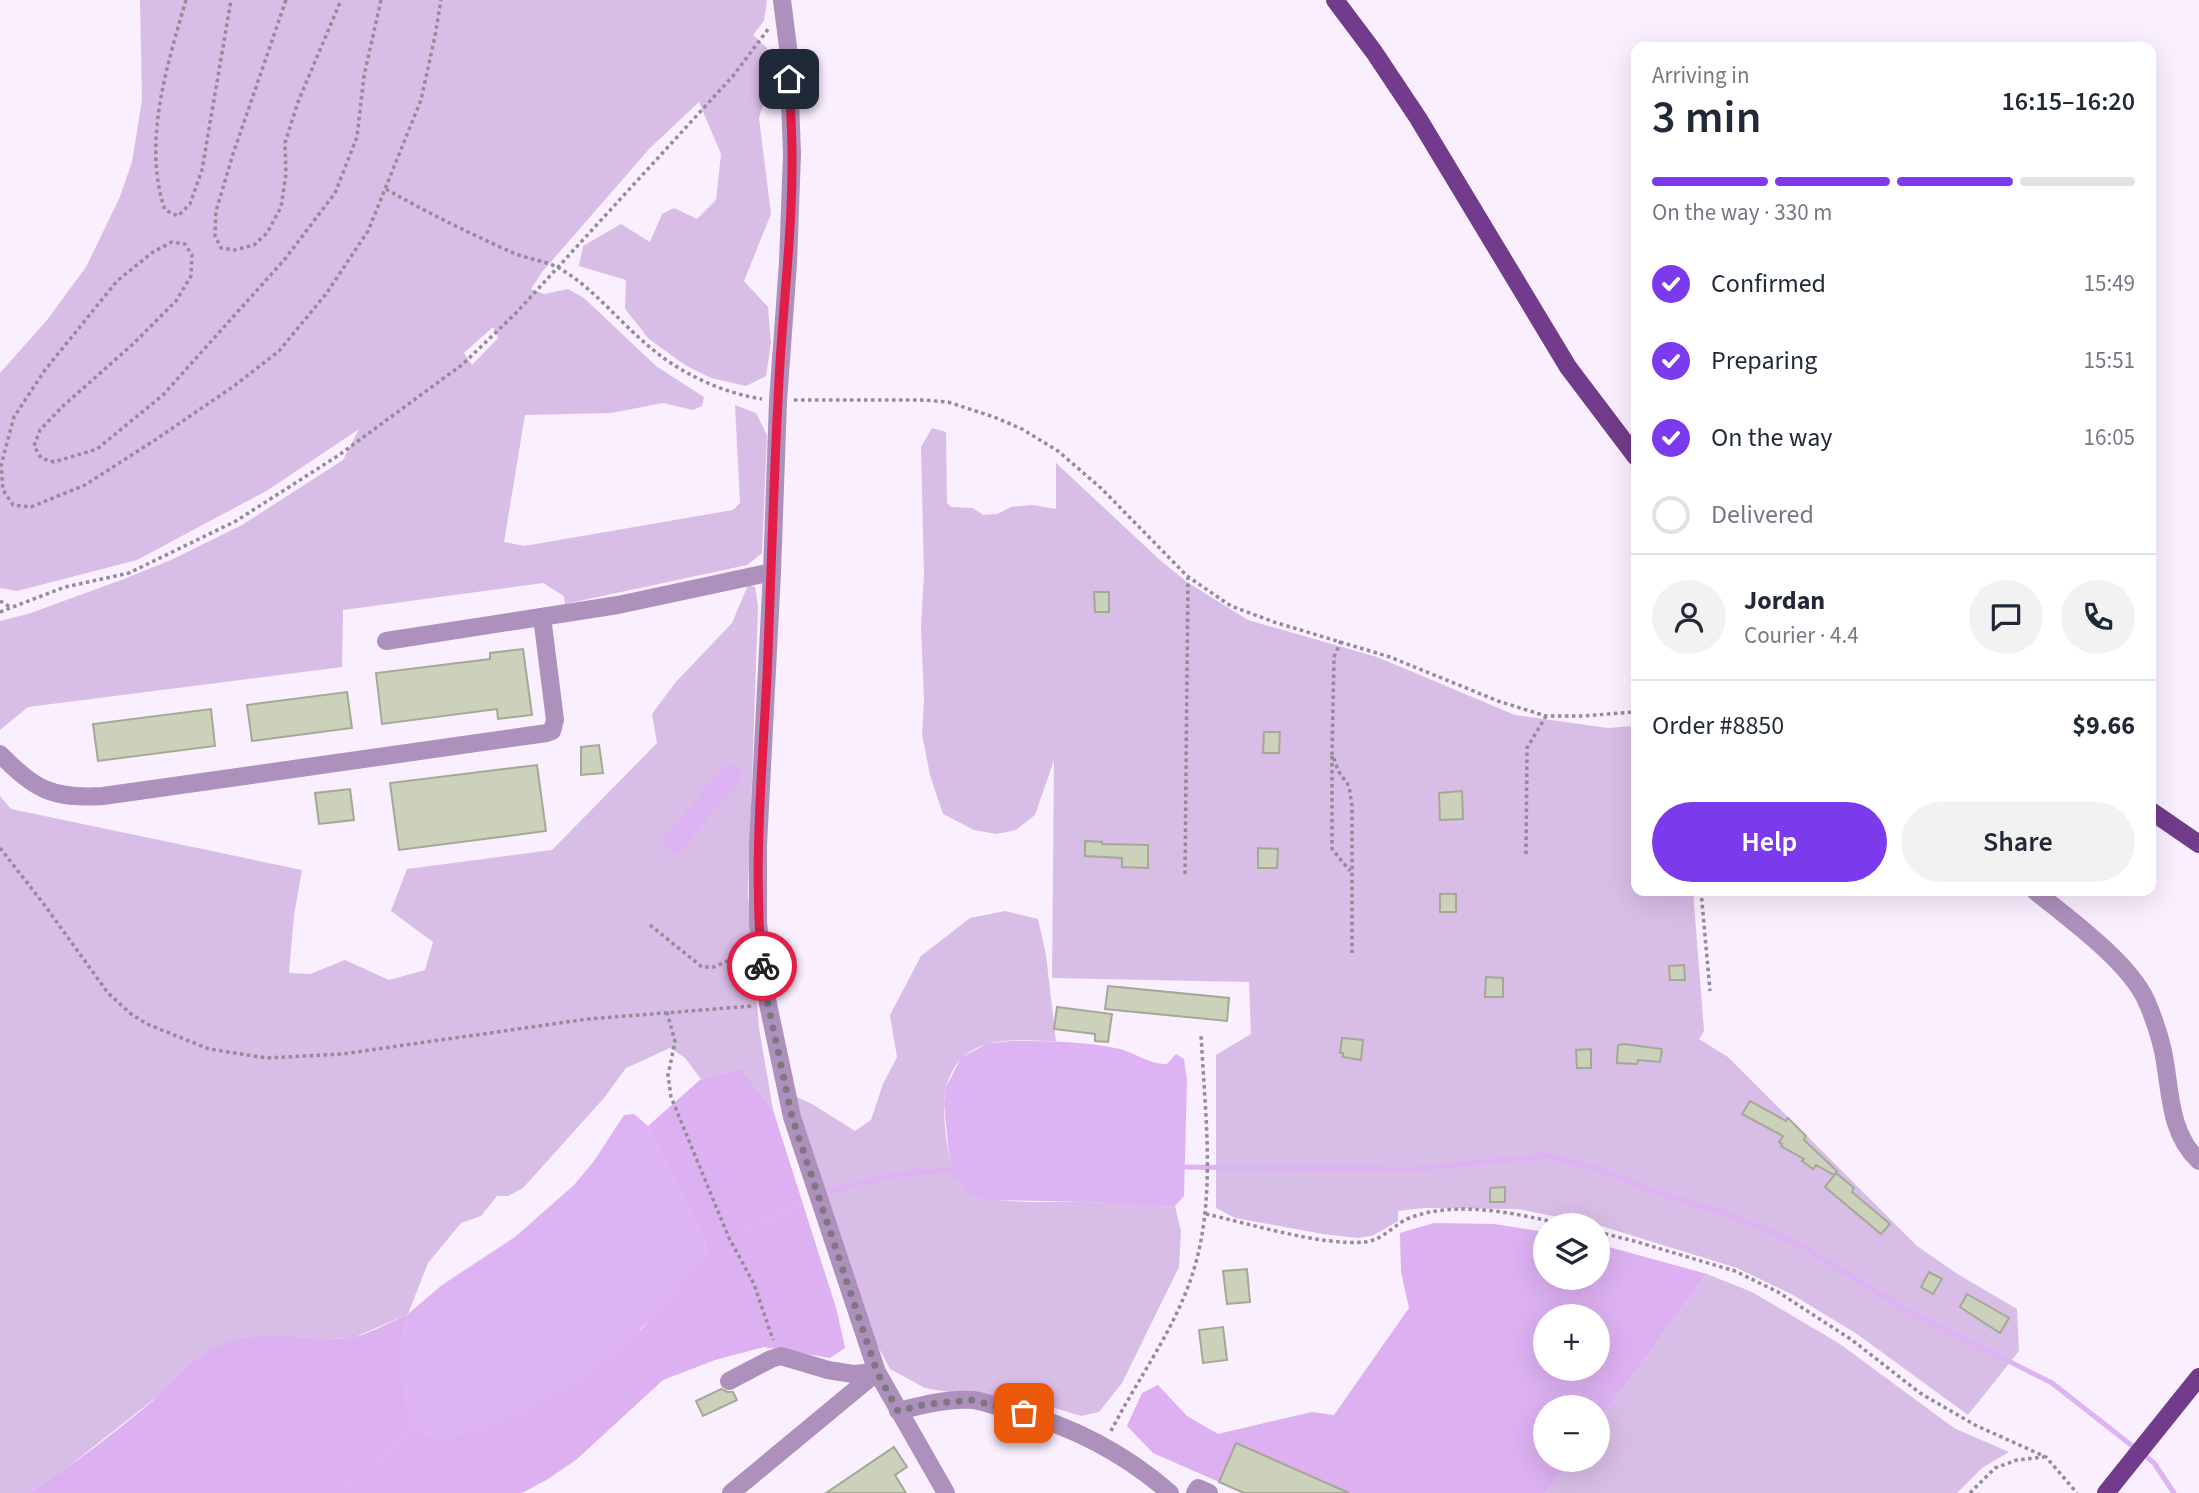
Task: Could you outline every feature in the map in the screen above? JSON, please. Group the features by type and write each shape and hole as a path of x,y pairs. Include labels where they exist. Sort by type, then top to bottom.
{"main road":[{"path":"1335,0 1418,118 1569,367 1631,450"},
{"path":"2156,814 2199,844"},
{"path":"2106,1493 2199,1377"}],"street":[{"path":"782,5 788,47 792,154 758,845 758,922 765,990 792,1117 877,1372 946,1493"},
{"path":"386,640 618,605 772,572"},
{"path":"0,754 40,787 57,795 77,798 277,773 547,733 552,731 555,720 542,617"},
{"path":"2041,896 2100,945 2144,996 2156,1025 2178,1132 2189,1152 2199,1161"},
{"path":"729,1381 779,1357 853,1374 877,1372"},
{"path":"731,1493 877,1372"},
{"path":"898,1411 927,1404 972,1400 1024,1413 1076,1431 1104,1445 1122,1455 1170,1493"},
{"path":"1195,1493 1198,1488 1209,1493"}],"path":[{"path":"186,0 166,68 156,142 158,191 165,210 178,216 190,204 202,170 231,0"},
{"path":"286,0 216,211 215,236 221,248 233,250 254,245 267,233 281,207 286,174 285,144 298,102 341,0"},
{"path":"381,0 364,76 357,136 335,193 285,259 163,395 97,449 54,462 41,458 34,446 40,430 176,301 191,276 192,255 186,244 172,242 153,252 117,281 45,370 14,417 1,465 3,490 13,505 31,507 85,485 233,386 279,351 326,294 368,231 421,100 441,0"},
{"path":"0,612 65,587 129,573 236,521 339,455 463,364 516,313 733,76 782,5"},
{"path":"385,189 423,211 512,253 558,267 588,289 672,364 729,392 778,401 838,399 948,402 1022,429 1058,450 1093,481 1187,576 1231,606 1274,622 1341,640 1390,657 1498,701 1546,716 1631,712"},
{"path":"1185,874 1187,576"},
{"path":"0,601 10,607"},
{"path":"1341,640 1334,657 1332,849 1350,872"},
{"path":"1526,854 1527,748 1546,716"},
{"path":"1332,754 1339,772 1349,786 1352,806 1352,953"},
{"path":"0,848 108,993 131,1014 147,1024 209,1049 267,1058 342,1054 588,1019 769,1005"},
{"path":"1702,896 1710,991"},
{"path":"650,925 702,967 715,967 730,960 758,922"},
{"path":"667,1012 676,1042 668,1075 671,1097 729,1238 754,1284 779,1357"},
{"path":"1104,1445 1126,1401 1169,1328 1189,1285 1204,1236 1208,1199 1201,1034"},
{"path":"1206,1214 1303,1236 1353,1242 1368,1242 1391,1231 1409,1218 1428,1212 1499,1210 1533,1218"},
{"path":"1610,1235 1735,1271 1779,1292 1852,1340 1920,1393 1975,1425 2046,1457 2077,1493"},
{"path":"1970,1493 1996,1468 2017,1460 2046,1457"}],"shaded area":[{"path":"140,0 767,0 764,21 753,35 767,48 772,77 759,118 771,214 744,281 768,307 771,343 766,376 746,386 711,378 685,365 649,339 625,309 626,280 579,266 583,246 621,224 650,242 662,214 674,208 697,219 716,200 721,154 699,102 650,148 542,272 531,289 544,294 568,289 584,298 656,366 704,397 702,406 693,410 663,403 611,413 525,415 504,542 524,546 733,510 740,503 735,405 756,413 767,435 762,553 747,565 565,604 564,596 543,583 343,610 342,667 28,707 0,730 0,621 28,614 124,579 173,559 242,525 343,460 359,429 268,490 137,560 17,591 0,588 0,373 47,320 86,267 119,199 132,162 142,100","holes":["493,327 498,338 472,365 464,353"]},
{"path":"932,428 946,432 947,503 951,507 973,508 983,515 997,514 1011,507 1032,505 1056,509 1056,463 1161,561 1187,582 1248,620 1377,657 1515,715 1608,728 1631,726 1631,896 1693,896 1704,1031 1699,1039 1728,1057 1917,1246 2017,1309 2019,1351 1968,1415 1857,1334 1793,1295 1737,1268 1610,1229 1610,1213 1424,1208 1398,1211 1398,1221 1372,1236 1358,1238 1235,1218 1216,1208 1216,1055 1251,1034 1249,982 1052,978 1054,760 1035,815 1016,830 997,834 974,830 943,814 930,775 922,734 924,700 921,626 924,575 921,447"},
{"path":"748,585 755,587 758,607 748,893 759,1028 773,1110 741,1068 701,1079 685,1058 670,1048 626,1068 604,1098 523,1188 508,1196 497,1196 481,1216 461,1223 428,1263 408,1314 353,1338 298,1337 163,1392 59,1474 29,1493 0,1493 0,796 11,809 302,870 294,915 289,973 310,974 345,960 389,980 425,970 433,942 391,911 407,869 552,850 657,743 652,714 675,683 732,623"},
{"path":"733,763 741,769 742,778 678,854 671,854 663,846 663,839 725,765"},
{"path":"1005,911 1038,919 1046,955 1056,1041 996,1042 974,1049 958,1062 947,1084 944,1106 947,1142 955,1178 969,1192 994,1199 1175,1206 1181,1231 1179,1267 1122,1383 1099,1412 1081,1416 1016,1396 983,1398 925,1388 890,1369 867,1326 801,1125 795,1096 855,1131 871,1120 883,1084 897,1057 890,1015 921,956 970,918"},
{"path":"1009,1041 1093,1044 1126,1051 1161,1064 1167,1064 1176,1054 1184,1059 1187,1081 1184,1196 1175,1206 988,1200 966,1192 953,1175 949,1155 944,1104 946,1087 961,1058 986,1044"},
{"path":"741,1068 773,1110 837,1311 845,1348 830,1358 764,1347 715,1360 663,1380 576,1460 522,1493 29,1493 120,1428 202,1356 212,1349 239,1339 270,1336 333,1339 356,1337 408,1314 401,1345 640,1331 699,1265 707,1251 704,1237 648,1126 701,1079"},
{"path":"634,1114 648,1126 704,1237 706,1251 700,1265 626,1344 570,1388 496,1425 460,1436 425,1435 409,1428 403,1395 401,1345 408,1314 442,1285 515,1237 574,1185 594,1161 624,1115"},
{"path":"1434,1223 1494,1224 1533,1230 1533,1290 1610,1290 1610,1247 1707,1274 1610,1406 1610,1395 1533,1395 1533,1472 1561,1472 1545,1493 1349,1493 1237,1443 1219,1482 1153,1453 1127,1426 1142,1393 1158,1385 1187,1416 1218,1434 1312,1412 1334,1415 1409,1308 1401,1272 1400,1233"},
{"path":"1707,1274 1752,1292 1840,1344 1954,1428 2009,1452 1982,1468 1957,1493 1545,1493 1561,1472 1610,1472 1610,1406"}],"building":[{"path":"1094,592 1109,592 1109,612 1095,612"},
{"path":"523,649 532,715 498,719 497,709 382,724 376,673 490,659 490,653"},
{"path":"347,692 352,728 252,741 247,705"},
{"path":"211,709 215,746 98,761 93,724"},
{"path":"1264,732 1280,732 1279,753 1263,753"},
{"path":"599,745 603,773 581,775 581,747"},
{"path":"537,765 546,831 399,850 390,783"},
{"path":"350,789 354,820 319,824 315,793"},
{"path":"1462,791 1463,819 1440,820 1439,793"},
{"path":"1085,841 1148,845 1148,868 1122,867 1122,858 1085,856"},
{"path":"1258,848 1278,849 1277,868 1258,868"},
{"path":"1440,894 1456,894 1456,912 1440,912"},
{"path":"1684,965 1685,980 1670,980 1669,966"},
{"path":"1486,977 1503,978 1503,997 1485,997"},
{"path":"1108,986 1229,998 1227,1021 1105,1009"},
{"path":"1057,1007 1112,1014 1108,1042 1095,1041 1095,1034 1054,1029"},
{"path":"1342,1038 1363,1040 1361,1060 1343,1057 1343,1053 1340,1053"},
{"path":"1618,1045 1662,1049 1660,1062 1638,1060 1637,1064 1617,1063"},
{"path":"1591,1049 1591,1068 1577,1068 1576,1050"},
{"path":"1750,1101 1786,1121 1788,1118 1806,1136 1804,1140 1837,1171 1834,1175 1816,1165 1813,1169 1802,1161 1804,1159 1781,1146 1779,1142 1783,1136 1742,1114"},
{"path":"1836,1173 1854,1188 1852,1192 1890,1224 1881,1234 1825,1187"},
{"path":"1505,1187 1505,1202 1490,1202 1490,1188"},
{"path":"1247,1269 1250,1302 1227,1304 1223,1271"},
{"path":"1929,1272 1942,1279 1933,1294 1921,1287"},
{"path":"1967,1294 2009,1318 2000,1333 1960,1307"},
{"path":"1223,1327 1227,1360 1203,1363 1199,1330"},
{"path":"721,1389 733,1392 737,1400 703,1416 696,1401"},
{"path":"1236,1443 1349,1493 1244,1493 1219,1482"},
{"path":"894,1447 907,1467 895,1475 906,1493 826,1493"}],"waterway":[{"path":"1179,1167 1412,1169 1548,1156 1598,1169 1659,1193 1730,1215 1801,1245 1899,1306 2052,1383 2154,1463 2174,1493"},
{"path":"832,1191 893,1176 956,1170"},
{"path":"741,1232 800,1204"},
{"path":"701,1250 716,1245"},
{"path":"342,1493 413,1425"}],"way so far":[{"path":"762,966 792,1117 877,1372 898,1411 927,1404 972,1400 1024,1413"}],"route":[{"path":"762,966 758,922 758,845 778,401 788,264 792,154 789,79"}]}
